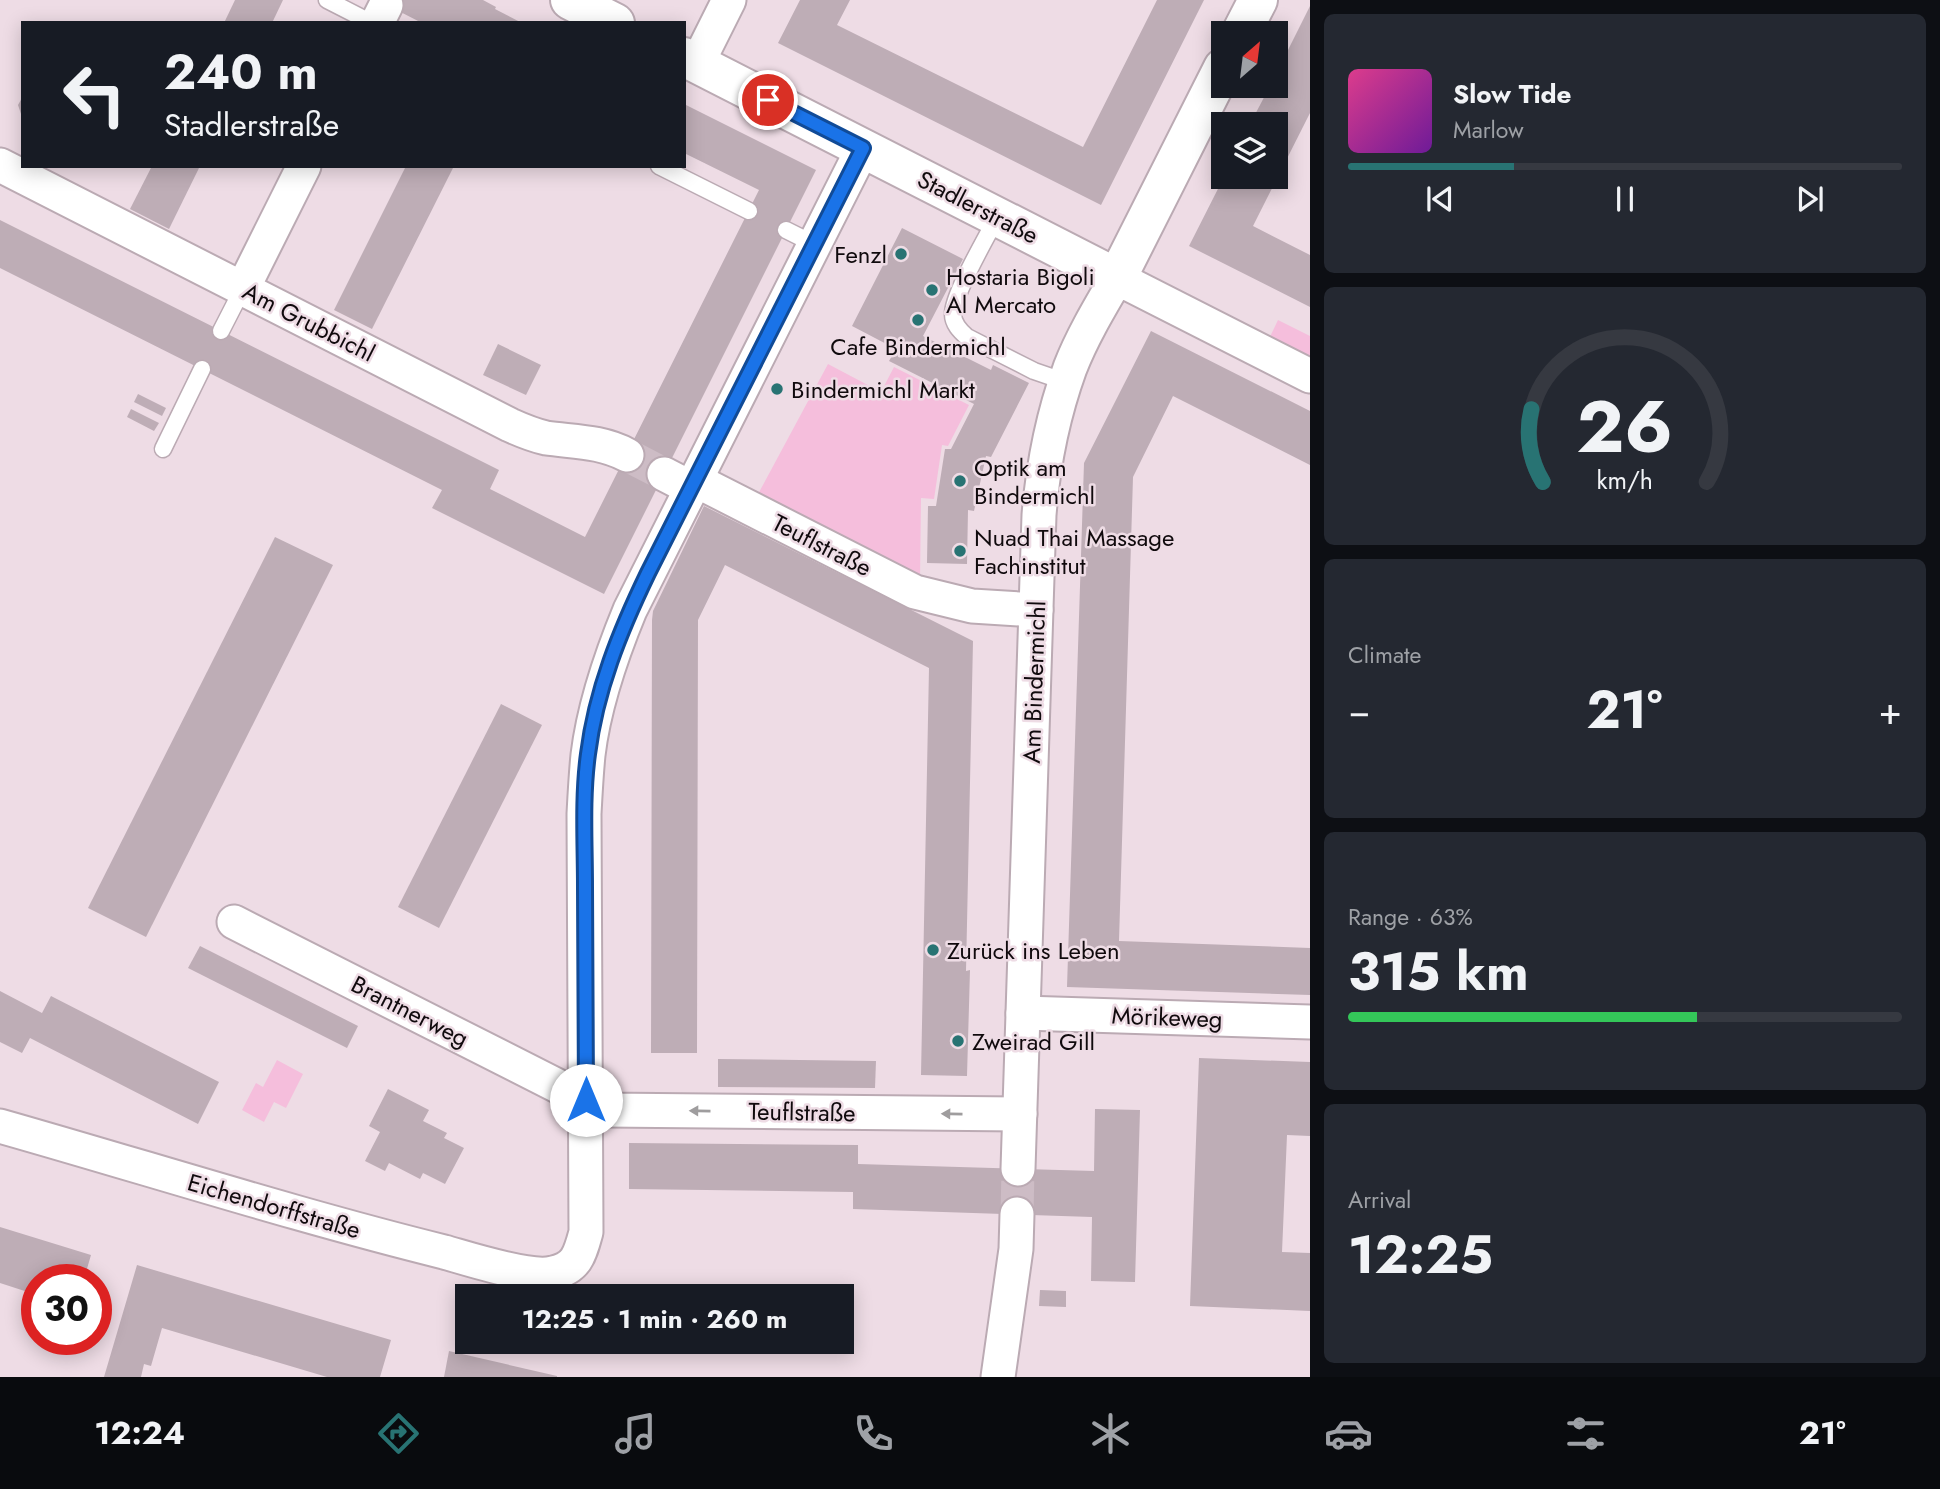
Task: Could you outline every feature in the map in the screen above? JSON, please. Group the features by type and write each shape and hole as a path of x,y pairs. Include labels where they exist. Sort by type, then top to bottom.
{"main road":[{"path":"570,0 611,21"},
{"path":"1247,21 1258,0"},
{"name":"Stadlerstraße","path":"691,61 1116,278"},
{"name":"Am Bindermichl","path":"1116,278 1211,92"}],"street":[{"path":"691,61 729,0"},
{"path":"586,1100 584,814 588,754 596,712 617,641 683,481 800,237 863,148"},
{"path":"243,288 303,168"},
{"name":"Am Grubbichl","path":"2,172 243,288 510,425 537,436 601,444 627,455"},
{"name":"Stadlerstraße","path":"1116,278 1310,376"},
{"name":"Am Bindermichl","path":"1018,1169 1041,491 1054,424 1066,382 1087,331 1116,278"},
{"name":"Teuflstraße","path":"683,481 915,593 972,606 1036,610"},
{"name":"Brantnerweg","path":"234,922 586,1100"},
{"name":"Mörikeweg","path":"1023,1013 1310,1022"},
{"name":"Teuflstraße","path":"586,1100 606,1110 1020,1114"},
{"name":"Eichendorffstraße","path":"0,1126 352,1230 534,1275 551,1274 571,1267 581,1253 586,1232 586,1100"},
{"path":"998,1377 1016,1250 1017,1214"}],"lane":[{"path":"327,0 378,17"},
{"path":"663,168 749,211"},
{"path":"997,217 956,299 953,315 958,329 967,337 1034,371 1066,382"},
{"path":"222,331 243,288"},
{"path":"163,449 202,369"}],"shaded area":[{"path":"1278,320 1310,336 1310,363 1268,341"},
{"path":"828,364 881,392 894,367 969,405 948,446 942,445 934,499 921,498 920,582 757,496"},
{"path":"277,1060 303,1074 286,1108 274,1102 264,1122 242,1110 256,1083 263,1087"}],"building":[{"path":"235,0 283,0 273,21 225,21"},
{"path":"377,0 483,0 518,21 418,21"},
{"path":"800,0 850,0 837,25 1083,147 1157,0 1204,0 1101,205 778,43"},
{"path":"1310,6 1310,113 1288,157 1288,112 1256,112 1264,98 1288,98 1288,50"},
{"path":"686,105 816,170 604,594 432,508 442,490 0,268 0,220 499,470 490,489 585,537 759,190 686,154"},
{"path":"151,168 199,168 169,229 130,209"},
{"path":"405,168 453,168 372,329 334,310"},
{"path":"1218,189 1272,189 1253,226 1310,255 1310,307 1189,246"},
{"path":"902,228 963,259 923,336 991,370 993,365 1029,383 991,457 986,456 974,511 968,510 967,564 927,563 928,506 936,506 945,449 951,449 974,404 889,361 896,349 852,326"},
{"path":"1151,331 1310,411 1310,465 1173,396 1133,477 1119,941 1310,948 1310,995 1067,987 1084,463"},
{"path":"498,344 541,365 526,395 483,375"},
{"path":"138,394 166,408 162,416 134,402"},
{"path":"131,409 159,423 154,431 127,417"},
{"path":"704,506 973,641 966,971 970,970 967,1076 921,1075 929,668 725,565 698,620 697,1053 651,1053 652,620 653,611"},
{"path":"275,537 333,565 146,937 88,908"},
{"path":"501,704 542,725 439,928 398,907"},
{"path":"200,946 358,1026 347,1048 188,968"},
{"path":"0,991 42,1013 51,996 219,1082 198,1124 30,1038 22,1053 0,1042"},
{"path":"1199,1058 1310,1062 1310,1136 1287,1135 1282,1252 1310,1253 1310,1311 1190,1306"},
{"path":"718,1059 876,1061 875,1088 718,1087"},
{"path":"388,1089 429,1110 423,1121 447,1133 444,1138 464,1148 445,1184 423,1173 420,1179 389,1163 385,1171 365,1161 380,1132 369,1126"},
{"path":"1095,1109 1140,1110 1135,1282 1091,1281 1092,1217 853,1209 853,1192 629,1189 629,1143 858,1145 858,1164 1094,1171"},
{"path":"0,1227 91,1255 88,1264 21,1264 21,1290 0,1283"},
{"path":"137,1265 391,1340 380,1377 327,1377 162,1328 151,1366 144,1364 141,1377 104,1377"},
{"path":"1040,1290 1066,1291 1066,1307 1039,1306"},
{"path":"449,1351 557,1376 557,1377 444,1377"}],"tunnel":[{"path":"627,455 664,474"},
{"path":"1017,1214 1018,1169"}],"place":[{"name":"Fenzl","path":"901,254"},
{"name":"Hostaria Bigoli Al Mercato","path":"932,290"},
{"name":"Cafe Bindermichl","path":"918,320"},
{"name":"Bindermichl Markt","path":"777,389"},
{"name":"Optik am Bindermichl","path":"960,481"},
{"name":"Nuad Thai Massage Fachinstitut","path":"960,551"},
{"name":"Zurück ins Leben","path":"933,950"},
{"name":"Zweirad Gill","path":"958,1041"}],"route":[{"path":"586,1100 584,814 588,754 605,677 617,641 648,573 863,148 768,100"}]}
